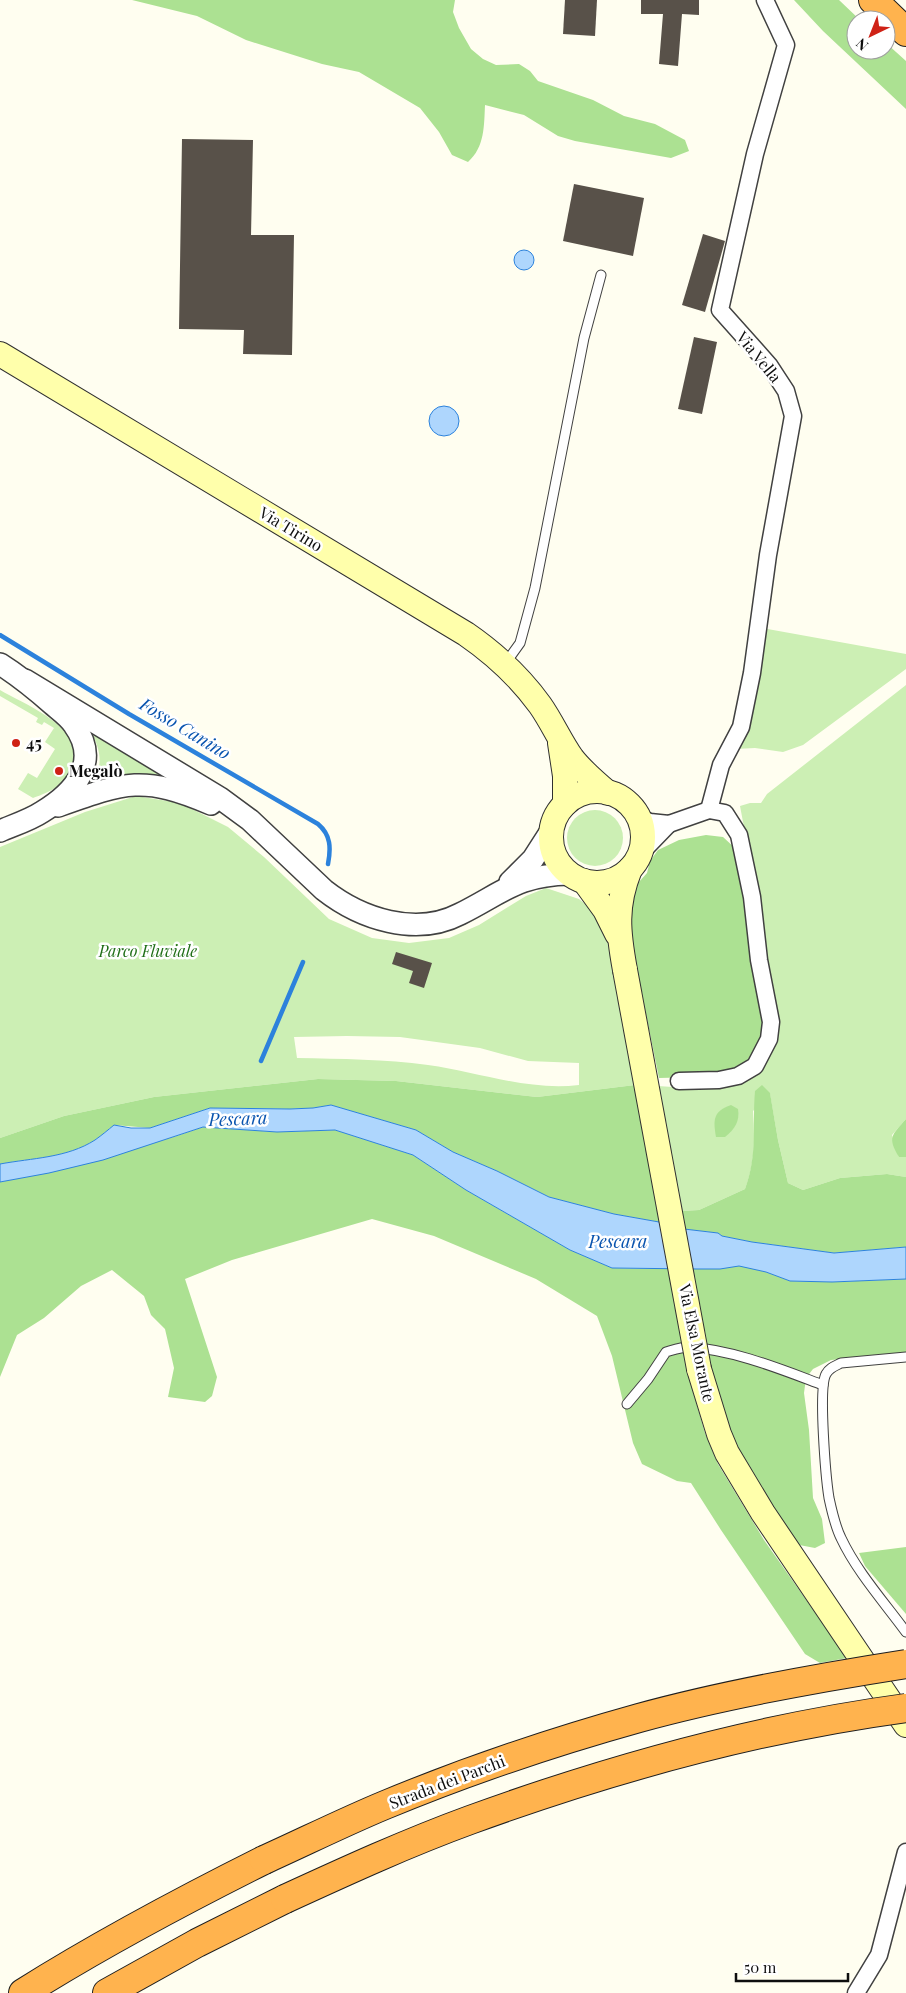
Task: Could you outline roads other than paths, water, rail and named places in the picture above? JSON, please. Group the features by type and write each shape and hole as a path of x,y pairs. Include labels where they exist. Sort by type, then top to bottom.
{"highway":[{"path":"873,0 906,32"},
{"name":"Strada dei Parchi","path":"23,1993 181,1902 264,1860 384,1806 491,1764 640,1718 715,1699 829,1676 906,1664"},
{"path":"107,1993 196,1942 285,1899 407,1845 469,1821 598,1777 738,1740 833,1720 906,1708"}],"main road":[{"name":"Via Tirino","path":"0,354 466,634 505,664 525,685 572,758 582,770 608,793"},
{"name":"Via Tirino","path":"556,732 563,758 565,804"},
{"path":"585,793 608,793 626,802 632,807 639,818 643,836 635,862 612,881 603,883 577,878 556,859 551,840 551,831 556,816 565,804 585,793"},
{"name":"Via Elsa Morante","path":"635,862 624,884 619,907 620,941 699,1369 719,1434 763,1513 906,1725"},
{"name":"Via Elsa Morante","path":"577,878 606,910 620,941"}],"street":[{"name":"Via Vella","path":"709,810 721,765 741,727 743,718 752,674 768,555 792,416 786,390 770,365 720,310 755,154 786,45 765,0"},
{"path":"0,664 220,798 250,820 336,899 349,907 377,918 403,924 431,923 460,915 492,896 532,877 577,878"},
{"path":"25,680 73,723 80,733 84,745 85,764 81,776 70,790 42,812"},
{"path":"0,831 42,812 117,786 144,784 163,786 187,794 250,820"},
{"path":"639,818 650,822 669,824 709,810 725,813 739,835 752,897 759,960 771,1022 769,1039 755,1066 738,1076 719,1080 679,1081"},
{"path":"635,862 669,824"},
{"path":"492,896 525,868 551,831"},
{"path":"856,1993 879,1955 906,1852"}],"lane":[{"path":"505,664 520,643 535,588 584,338 601,275"},
{"path":"627,1404 648,1379 666,1352 686,1347 722,1352 785,1371 822,1385"},
{"path":"906,1357 841,1363 832,1366 826,1373 822,1385 827,1483 834,1519 851,1557 906,1632"}],"water":[{"path":"520,250 528,250 534,256 534,264 528,270 520,270 514,264 514,256"},
{"path":"444,406 455,410 459,421 455,432 444,436 433,432 429,421 433,410"},
{"name":"Pescara","path":"331,1105 416,1130 453,1152 549,1197 614,1214 659,1222 684,1229 718,1233 722,1236 752,1242 834,1253 906,1247 906,1279 832,1282 790,1281 766,1272 739,1266 720,1269 612,1268 570,1250 466,1190 413,1155 335,1130 277,1132 203,1127 103,1160 0,1182 0,1164 61,1154 73,1150 95,1140 114,1125 131,1128 150,1128 210,1108 290,1109"}],"waterway":[{"name":"Fosso Canino","path":"0,635 129,714 318,824 328,837 330,853 328,864"},
{"name":"Fosso Canino","path":"261,1061 303,962"}],"place":[{"name":"45","path":"16,743"},
{"name":"Megalò","path":"59,771"}],"park label":[{"name":"Parco Fluviale","path":"148,951"}]}
